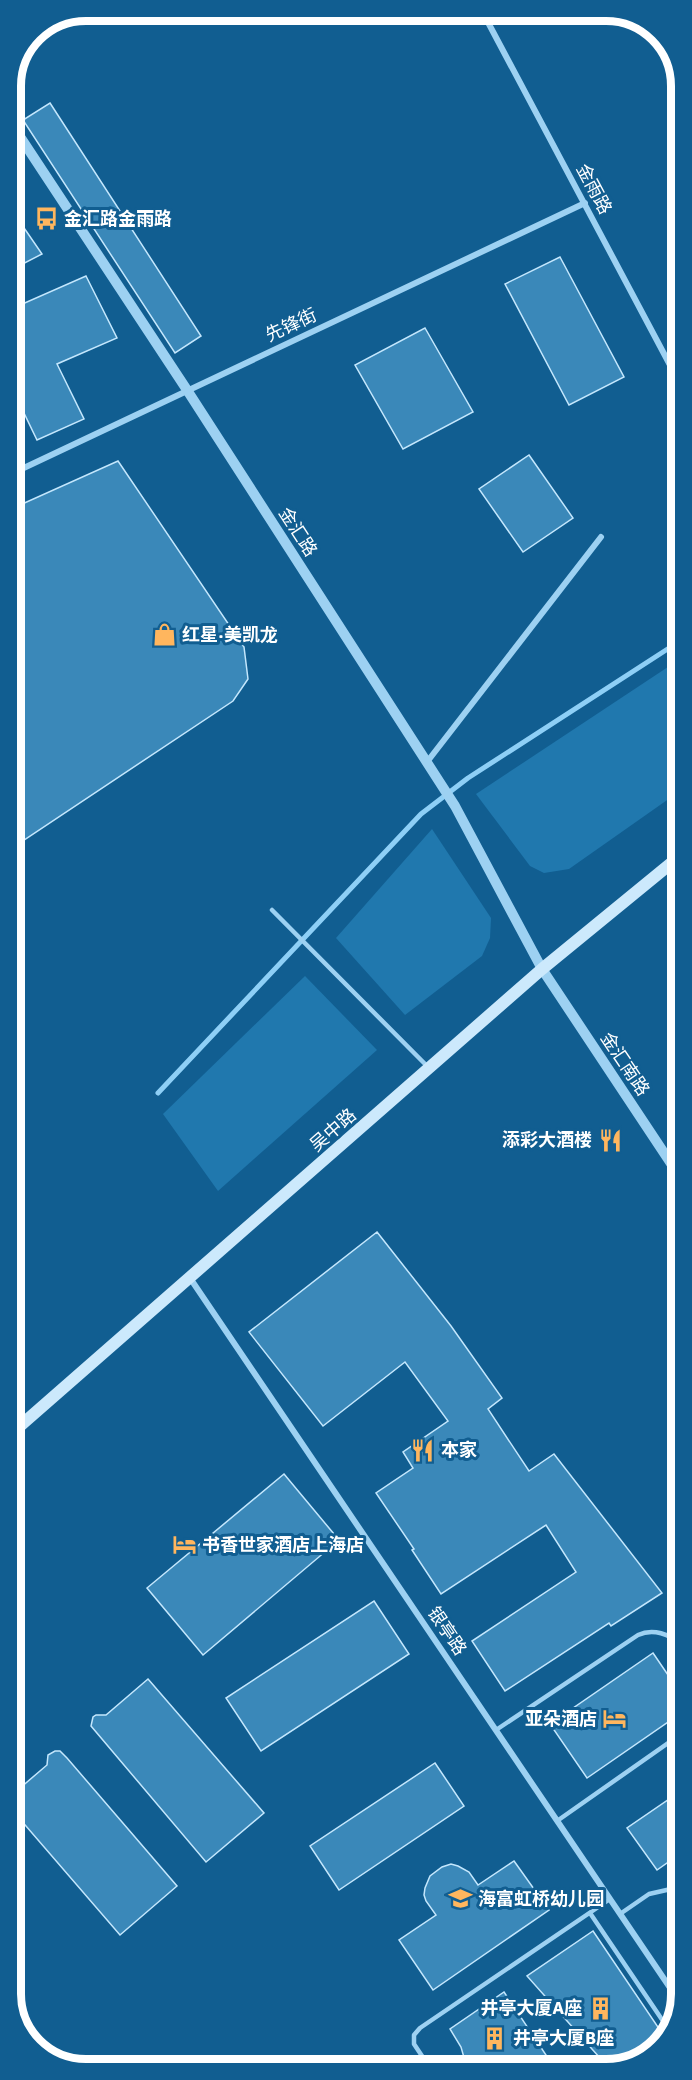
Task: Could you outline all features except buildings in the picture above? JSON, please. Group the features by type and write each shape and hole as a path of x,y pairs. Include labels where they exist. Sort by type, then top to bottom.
{"main road":[{"name":"吴中路","path":"21,1425 542,969 671,863"}],"street":[{"name":"金雨路","path":"487,21 671,367"},
{"name":"金汇路","path":"21,138 188,390 455,806 542,969"},
{"name":"先锋街","path":"21,469 585,203"},
{"path":"426,762 601,537"},
{"name":"金汇南路","path":"542,969 671,1163"},
{"name":"银亭路","path":"190,1278 671,1989"}],"lane":[{"path":"272,910 430,1069"},
{"path":"496,1730 638,1635 658,1632 671,1637"},
{"path":"557,1821 671,1741"},
{"path":"620,1914 649,1894 671,1889"},
{"path":"424,2059 414,2044 414,2035 420,2028 610,1899"},
{"path":"590,1912 664,2023"}],"shaded area":[{"path":"671,665 671,797 569,869 544,873 530,866 476,794"},
{"path":"432,829 491,918 490,938 482,956 405,1015 336,938"},
{"path":"305,976 377,1050 218,1191 163,1114"}],"waterway":[{"path":"158,1093 421,814 468,778 671,647"}],"place":[{"name":"金汇路金雨路","path":"46,219"},
{"name":"红星·美凯龙","path":"164,635"},
{"name":"添彩大酒楼","path":"610,1140"},
{"name":"本家","path":"423,1450"},
{"name":"书香世家酒店上海店","path":"184,1545"},
{"name":"亚朵酒店","path":"615,1719"},
{"name":"海富虹桥幼儿园","path":"460,1899"},
{"name":"井亭大厦A座","path":"600,2008"},
{"name":"井亭大厦B座","path":"495,2038"}]}
